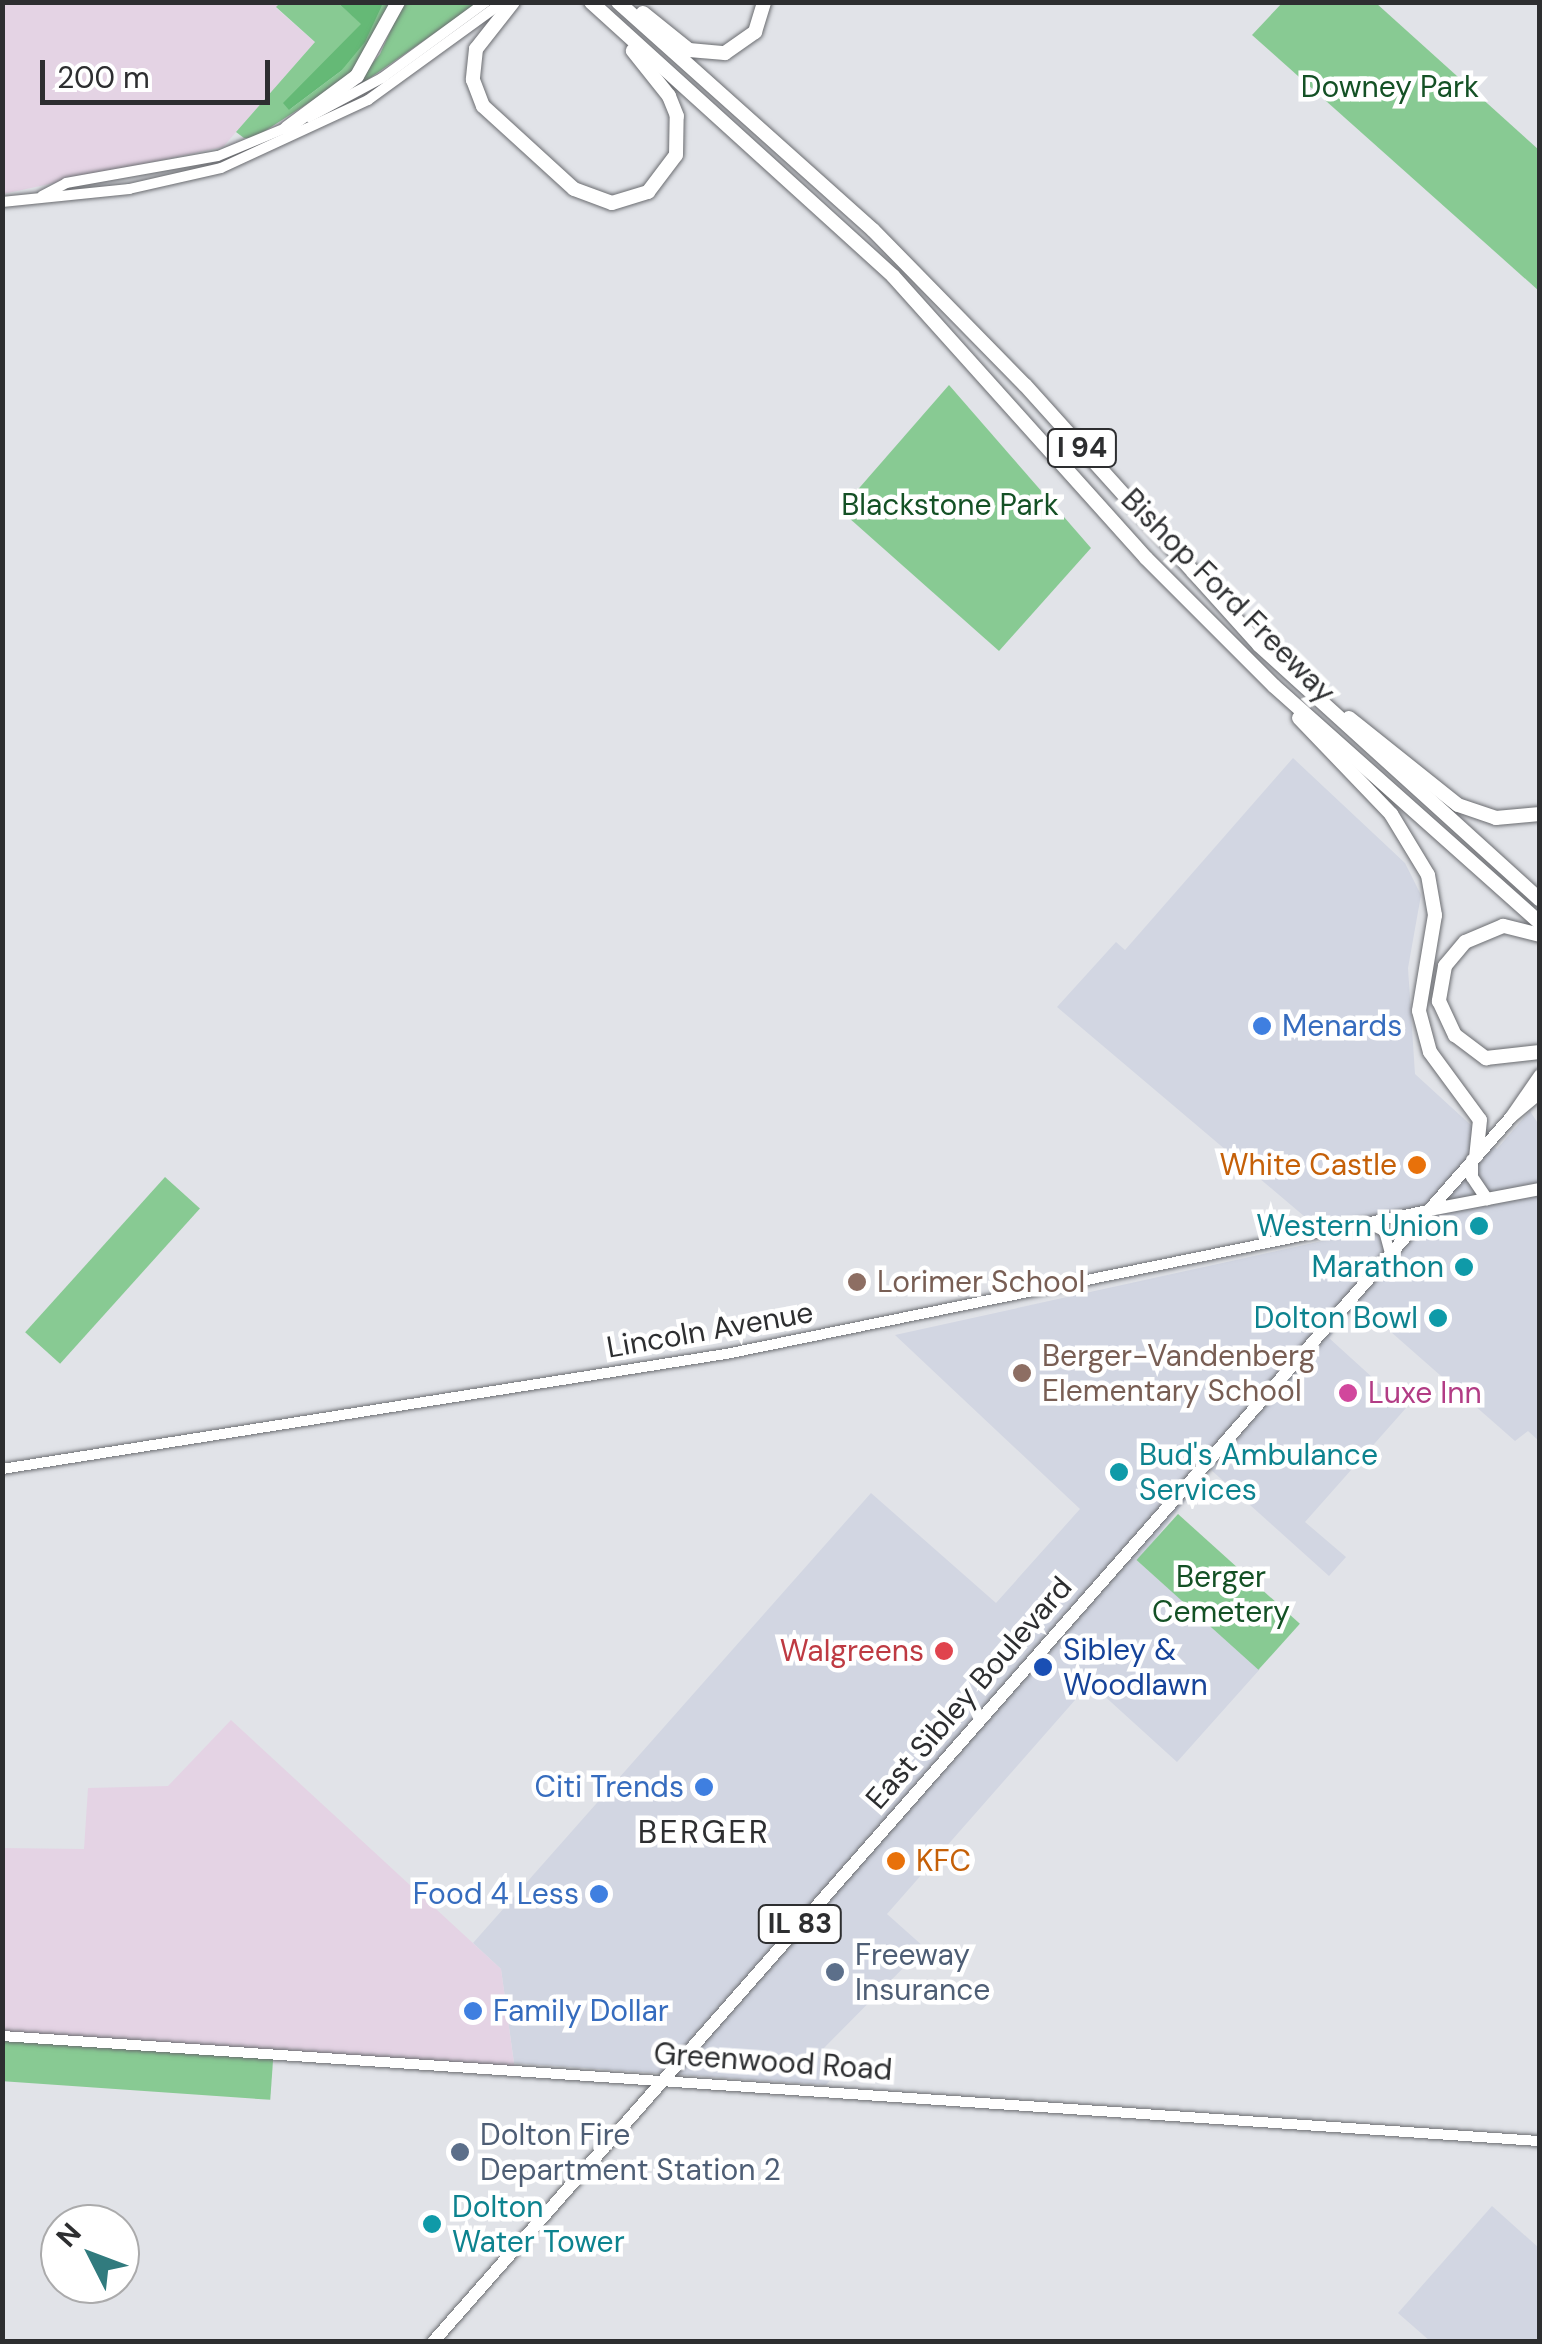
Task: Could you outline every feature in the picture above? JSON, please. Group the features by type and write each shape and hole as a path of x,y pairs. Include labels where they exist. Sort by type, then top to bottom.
{"highway":[{"path":"287,128 357,76 398,2"},
{"path":"513,2 476,49 473,80 483,106 582,195 612,203 634,199 671,170 676,116 656,75 590,2"},
{"name":"Bishop Ford Freeway","path":"590,2 892,276 1146,558 1274,686 1540,922"},
{"name":"Bishop Ford Freeway","path":"618,2 933,289 1308,692 1540,900"},
{"path":"629,2 690,50 707,54 744,45 764,2"},
{"path":"1274,686 1391,814 1428,875 1435,916 1418,1011 1430,1052 1480,1120 1474,1158"},
{"path":"1308,692 1458,805 1496,818 1540,814"},
{"path":"1540,935 1503,926 1480,932 1454,951 1439,1001 1454,1034 1486,1058 1540,1052"}],"main road":[{"name":"East Sibley Boulevard","path":"437,2340 1474,1158 1540,1076"},
{"path":"1510,1116 1540,1093"},
{"path":"1474,1158 1472,1177 1487,1199"},
{"name":"Lincoln Avenue","path":"1428,1210 1540,1189"}],"street":[{"path":"248,150 382,78 486,2"},
{"path":"2,202 42,196 66,183 182,166 248,150 368,100 503,2"},
{"name":"Lincoln Avenue","path":"2,1468 738,1352 1428,1210"},
{"path":"1365,1224 1384,1230 1390,1253"},
{"name":"Greenwood Road","path":"2,2036 1540,2141"}],"shaded area":[{"path":"3,3 280,3 276,8 315,42 223,147 3,194"},
{"path":"1293,758 1405,863 1421,895 1408,968 1415,1074 1497,1149 1530,1111 1539,1125 1539,1441 1528,1431 1515,1441 1358,1303 1329,1338 1406,1408 1305,1522 1346,1557 1329,1576 1210,1469 1138,1561 1260,1669 1177,1762 1090,1683 887,1914 924,1947 817,2055 837,2073 826,2085 514,2063 501,1969 473,1943 871,1493 996,1603 1080,1509 895,1335 1331,1239 1057,1007 1116,942 1125,950"},
{"path":"231,1720 501,1969 515,2071 3,2036 2,1848 84,1849 88,1788 168,1786"},
{"path":"1492,2206 1539,2248 1539,2341 1430,2341 1398,2313"}],"green space":[{"path":"280,3 338,3 362,24 289,110 341,71 383,3 392,3 358,65 338,84 254,138 244,138 236,132 315,42 276,7"},
{"path":"338,3 383,3 365,42 341,71 289,110 283,103 361,24"},
{"path":"403,3 478,3 347,94 380,54"},
{"name":"Downey Park","path":"1282,3 1376,3 1539,150 1539,291 1252,35"},
{"name":"Blackstone Park","path":"949,385 1091,548 999,651 840,510"},
{"path":"165,1177 200,1208 60,1364 25,1332"},
{"name":"Berger Cemetery","path":"1178,1514 1300,1624 1258,1670 1137,1560"},
{"path":"2,2037 273,2056 270,2100 2,2081"}],"place":[{"name":"Menards","path":"1262,1026"},
{"name":"White Castle","path":"1417,1165"},
{"name":"Western Union","path":"1479,1226"},
{"name":"Marathon","path":"1464,1267"},
{"name":"Lorimer School","path":"857,1282"},
{"name":"Dolton Bowl","path":"1438,1318"},
{"name":"Berger-Vandenberg Elementary School","path":"1022,1373"},
{"name":"Luxe Inn","path":"1348,1393"},
{"name":"Bud's Ambulance Services","path":"1119,1472"},
{"name":"Walgreens","path":"944,1651"},
{"name":"Sibley & Woodlawn","path":"1043,1667"},
{"name":"Citi Trends","path":"704,1787"},
{"name":"KFC","path":"896,1861"},
{"name":"Food 4 Less","path":"599,1894"},
{"name":"Freeway Insurance","path":"835,1972"},
{"name":"Family Dollar","path":"473,2011"},
{"name":"Dolton Fire Department Station 2","path":"460,2152"},
{"name":"Dolton Water Tower","path":"432,2224"}],"district":[{"name":"BERGER","path":"704,1832"}]}
